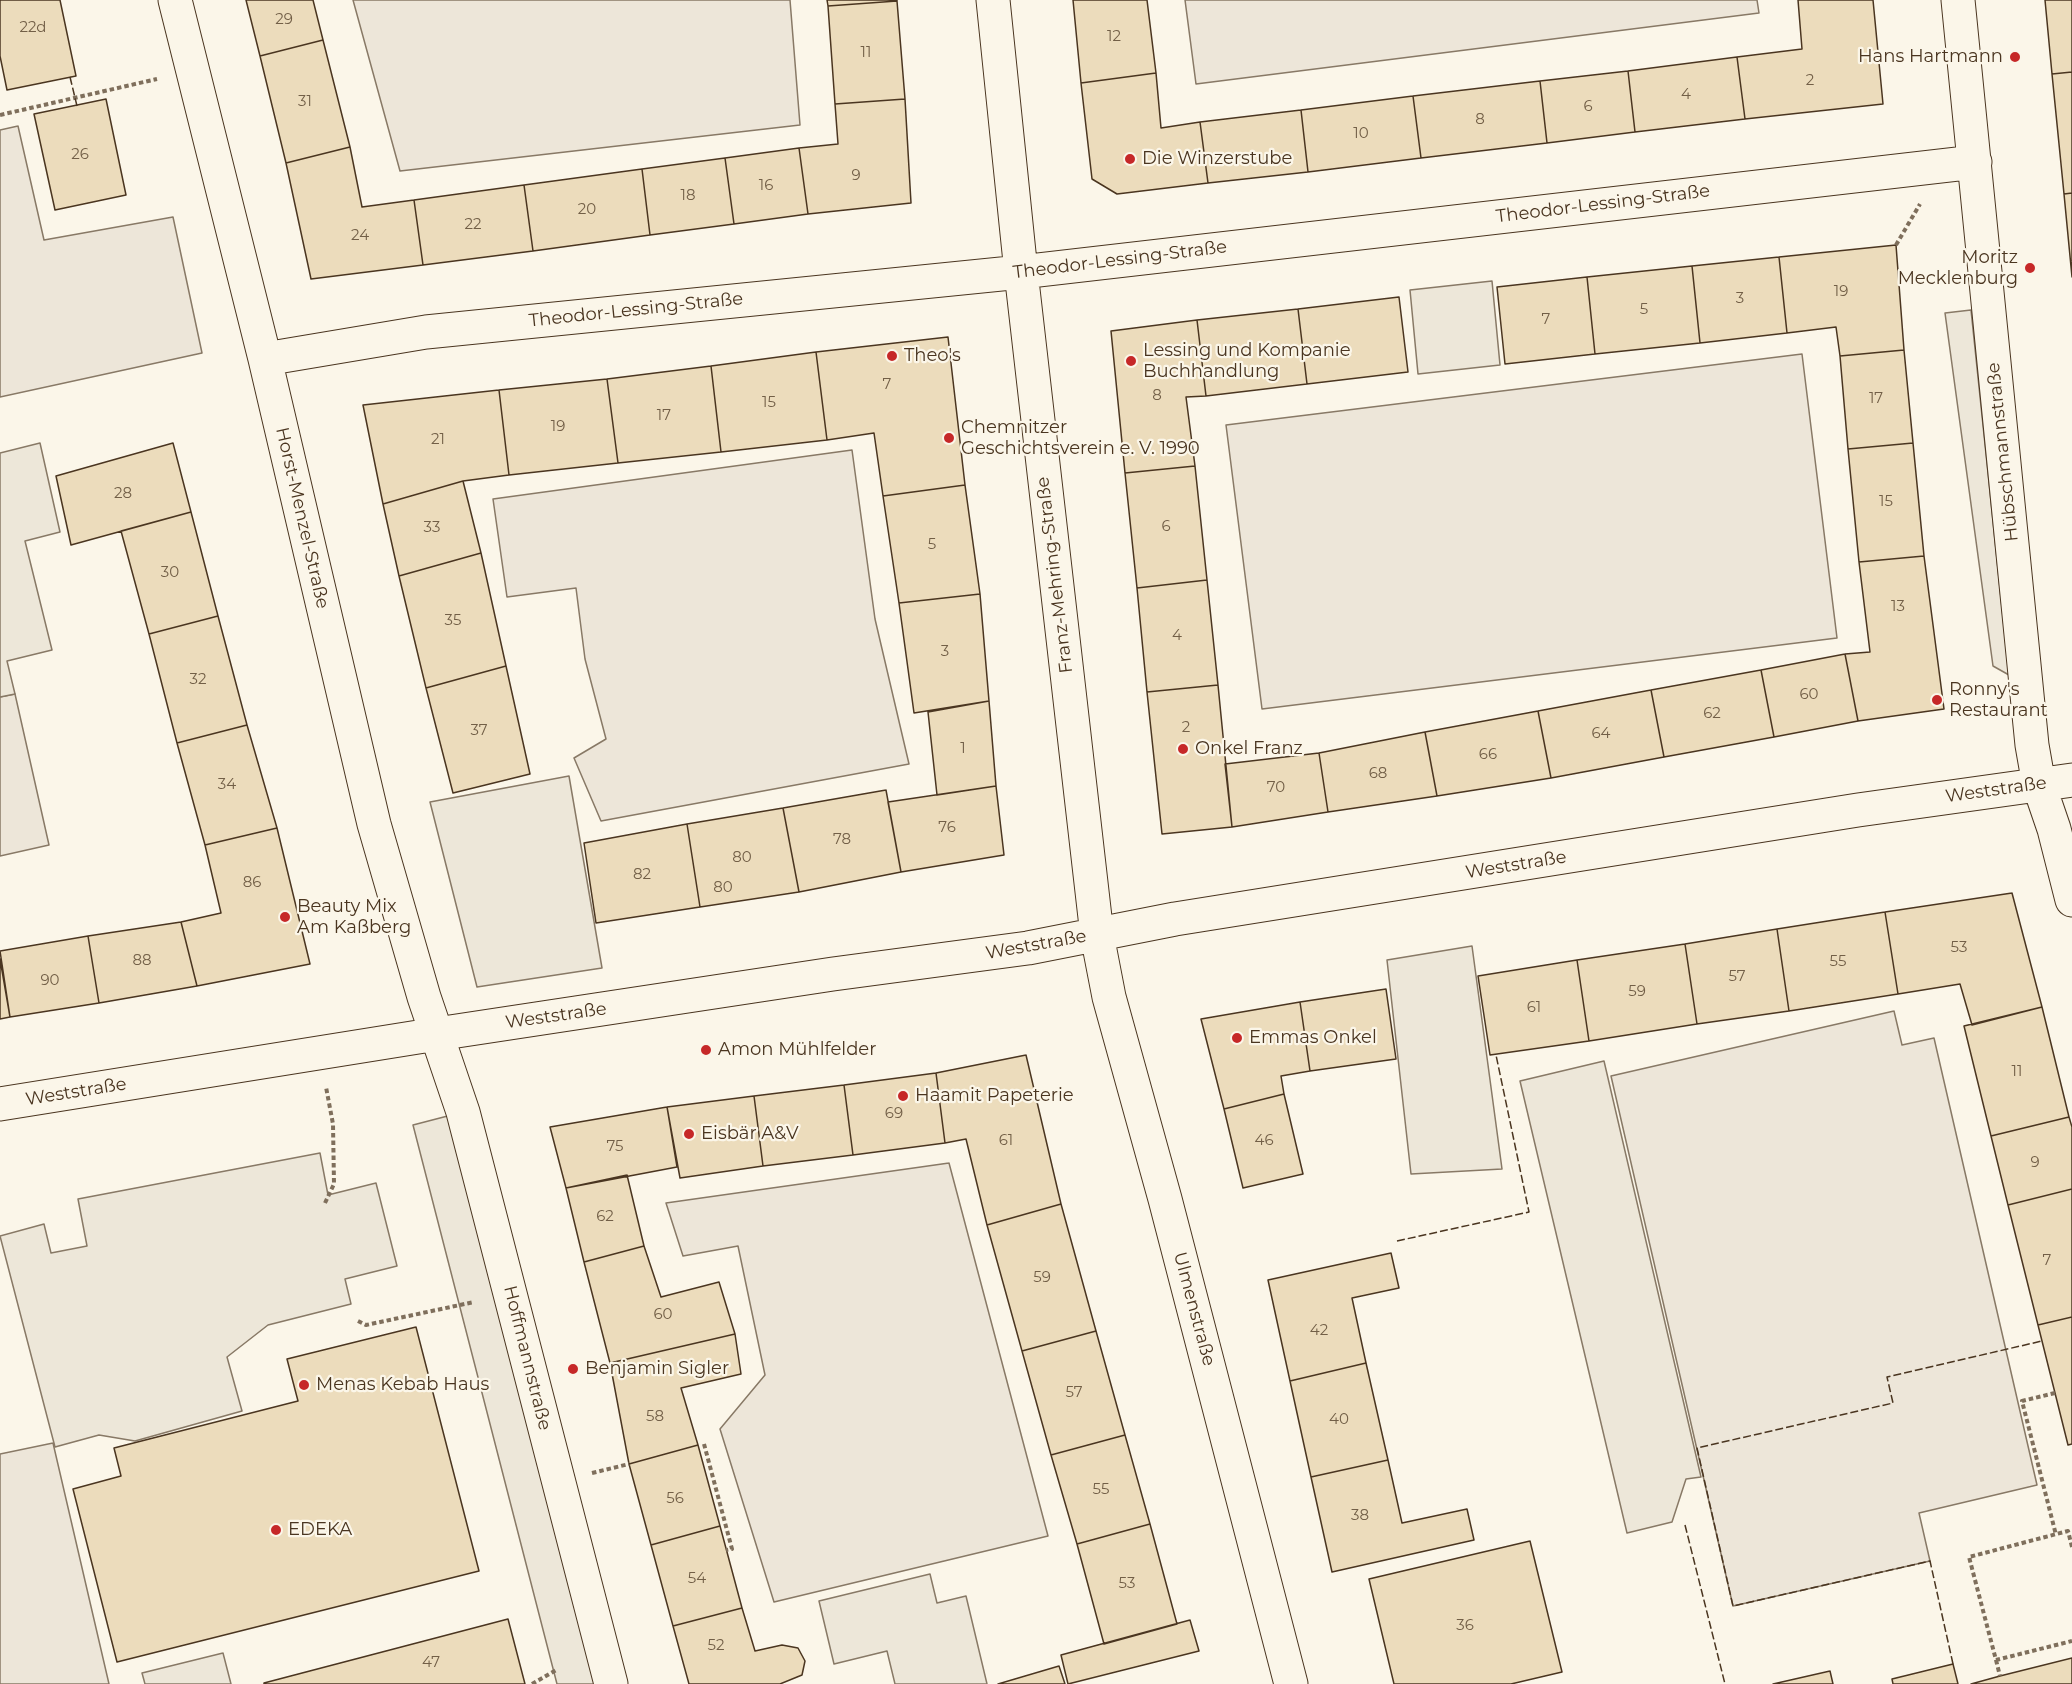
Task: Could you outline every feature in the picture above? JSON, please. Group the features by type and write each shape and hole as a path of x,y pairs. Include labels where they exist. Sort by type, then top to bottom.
{"street":[{"name":"Horst-Menzel-Straße","path":"175,0 265,359 374,824 436,1034"},
{"name":"Franz-Mehring-Straße","path":"993,0 1021,272 1097,935"},
{"name":"Hübschmannstraße","path":"1958,0 2032,745 2039,785 2054,829 2072,900"},
{"name":"Theodor-Lessing-Straße","path":"265,359 426,332 1021,272 1975,162"},
{"name":"Weststraße","path":"0,1104 436,1034 832,974 1028,948 1174,919 1858,810 2072,780"},
{"name":"Ulmenstraße","path":"1097,935 1109,997 1165,1199 1291,1684"},
{"name":"Hoffmannstraße","path":"436,1034 454,1080 611,1684"}],"path":[{"path":"0,115 192,70"},
{"path":"1896,245 1922,201"},
{"path":"325,1203 334,1184 333,1124"},
{"path":"358,1321 366,1325 510,1293"},
{"path":"2055,1393 2022,1401 2056,1535"},
{"path":"704,1444 732,1549 726,1550"},
{"path":"2000,1676 1970,1557 2070,1531 2072,1547"},
{"path":"1996,1660 2072,1641"},
{"path":"532,1684 558,1669"}],"shaded area":[{"path":"353,0 790,0 800,125 400,171"},
{"path":"1185,0 1757,0 1759,13 1196,84"},
{"path":"18,126 44,240 173,217 202,353 0,397 0,130"},
{"path":"1492,281 1500,365 1418,374 1410,290"},
{"path":"1971,310 2009,675 1993,666 1945,313"},
{"path":"1802,354 1837,638 1262,709 1226,425"},
{"path":"40,443 60,532 25,541 52,650 7,661 15,694 0,697 0,453"},
{"path":"852,450 875,619 909,764 601,821 574,758 606,739 585,659 576,588 507,597 493,499"},
{"path":"15,694 49,845 0,856 0,697"},
{"path":"569,776 602,968 477,987 430,802"},
{"path":"1472,946 1502,1169 1411,1174 1387,960"},
{"path":"1894,1011 1902,1045 1934,1038 2037,1485 1919,1513 1930,1561 1733,1606 1611,1076"},
{"path":"1604,1061 1701,1477 1686,1479 1672,1522 1627,1533 1520,1081"},
{"path":"463,1112 611,1684 557,1684 413,1125"},
{"path":"320,1153 328,1195 376,1183 397,1266 345,1279 351,1304 268,1325 227,1357 242,1411 135,1441 99,1435 55,1447 0,1236 44,1224 51,1253 87,1246 78,1199"},
{"path":"949,1163 1048,1536 774,1602 720,1429 765,1375 738,1246 683,1256 666,1203"},
{"path":"53,1443 109,1684 0,1684 0,1454"},
{"path":"930,1574 937,1603 966,1596 987,1684 895,1684 887,1651 834,1664 819,1601"},
{"path":"223,1653 231,1684 145,1684 142,1673"}],"building":[{"path":"0,0 60,0 76,76 7,90 0,56"},
{"path":"246,0 313,0 323,40 260,56"},
{"path":"827,0 897,0 897,1 828,6"},
{"path":"1073,0 1147,0 1156,73 1081,83"},
{"path":"1798,0 1873,0 1883,104 1745,119 1737,57 1802,49"},
{"path":"2045,0 2072,0 2072,72 2052,74"},
{"path":"897,1 905,99 835,104 828,6"},
{"path":"323,40 350,147 286,163 260,56"},
{"path":"1737,57 1745,119 1635,132 1628,71"},
{"path":"1628,71 1635,132 1547,143 1540,81"},
{"path":"2072,72 2072,193 2064,194 2052,74"},
{"path":"1156,73 1161,128 1200,122 1208,183 1117,194 1092,179 1081,83"},
{"path":"1540,81 1547,143 1421,158 1413,96"},
{"path":"1413,96 1421,158 1308,172 1301,110"},
{"path":"106,99 126,195 55,210 34,114"},
{"path":"905,99 911,203 808,214 799,148 838,144 835,104"},
{"path":"1301,110 1308,172 1208,183 1200,122"},
{"path":"350,147 362,207 414,200 423,265 311,279 286,163"},
{"path":"799,148 808,214 734,224 725,158"},
{"path":"725,158 734,224 650,235 642,169"},
{"path":"642,169 650,235 533,251 524,185"},
{"path":"524,185 533,251 423,265 414,200"},
{"path":"2072,193 2072,277 2064,194"},
{"path":"1896,245 1904,350 1840,356 1836,327 1787,333 1779,257"},
{"path":"1779,257 1787,333 1700,343 1692,266"},
{"path":"1692,266 1700,343 1595,354 1587,277"},
{"path":"1587,277 1595,354 1505,364 1497,287"},
{"path":"1399,297 1408,372 1307,384 1298,309"},
{"path":"1298,309 1307,384 1206,396 1197,320"},
{"path":"1197,320 1206,396 1186,397 1195,466 1125,473 1111,331"},
{"path":"948,337 965,485 883,496 874,433 827,440 816,352"},
{"path":"1904,350 1913,443 1848,449 1840,356"},
{"path":"816,352 827,440 721,452 711,366"},
{"path":"711,366 721,452 618,463 607,379"},
{"path":"607,379 618,463 509,475 499,390"},
{"path":"499,390 509,475 463,481 383,504 363,405"},
{"path":"173,443 191,512 71,545 56,476"},
{"path":"1913,443 1924,556 1859,562 1848,449"},
{"path":"1195,466 1207,580 1137,588 1125,473"},
{"path":"463,481 481,553 399,576 383,504"},
{"path":"965,485 980,594 899,603 883,496"},
{"path":"191,512 218,616 149,634 121,531"},
{"path":"481,553 506,666 426,688 399,576"},
{"path":"1924,556 1944,709 1858,721 1845,654 1870,652 1859,562"},
{"path":"1207,580 1218,685 1147,692 1137,588"},
{"path":"980,594 989,701 914,713 899,603"},
{"path":"218,616 247,725 177,743 149,634"},
{"path":"1845,654 1858,721 1774,737 1761,670"},
{"path":"506,666 530,774 453,793 426,688"},
{"path":"1761,670 1774,737 1664,757 1651,690"},
{"path":"1218,685 1232,827 1162,834 1147,692"},
{"path":"1651,690 1664,757 1551,778 1538,711"},
{"path":"989,701 996,786 937,795 928,712"},
{"path":"1538,711 1551,778 1437,796 1425,732"},
{"path":"247,725 277,828 205,845 177,743"},
{"path":"1425,732 1437,796 1328,812 1319,753"},
{"path":"1319,753 1328,812 1232,827 1225,764"},
{"path":"996,786 1004,855 901,872 888,802"},
{"path":"886,790 901,872 799,892 783,808"},
{"path":"783,808 799,892 700,907 687,824"},
{"path":"687,824 700,907 596,923 584,843"},
{"path":"277,828 310,964 197,986 181,922 221,913 205,845"},
{"path":"2012,893 2042,1007 1972,1025 1960,984 1898,994 1885,912"},
{"path":"1885,912 1898,994 1789,1011 1777,929"},
{"path":"181,922 197,986 99,1003 88,936"},
{"path":"1777,929 1789,1011 1697,1024 1685,944"},
{"path":"88,936 99,1003 10,1017 0,951"},
{"path":"1685,944 1697,1024 1589,1041 1577,960"},
{"path":"0,959 10,1017 0,1019"},
{"path":"1577,960 1589,1041 1490,1055 1478,976"},
{"path":"1386,989 1396,1059 1310,1071 1300,1002"},
{"path":"1300,1002 1310,1071 1281,1076 1284,1094 1224,1109 1201,1019"},
{"path":"2042,1007 2069,1117 1991,1136 1964,1026"},
{"path":"1026,1055 1061,1204 987,1225 966,1139 945,1143 936,1073"},
{"path":"936,1073 945,1143 853,1155 844,1085"},
{"path":"844,1085 853,1155 763,1166 754,1096"},
{"path":"1284,1094 1303,1174 1243,1188 1224,1109"},
{"path":"754,1096 763,1166 680,1178 667,1107"},
{"path":"667,1107 677,1167 566,1188 550,1127"},
{"path":"2069,1117 2072,1127 2072,1189 2008,1205 1991,1136"},
{"path":"627,1175 644,1246 584,1262 566,1188"},
{"path":"2072,1189 2072,1317 2038,1325 2008,1205"},
{"path":"1061,1204 1096,1331 1022,1351 987,1225"},
{"path":"644,1246 661,1297 719,1282 735,1334 610,1363 584,1262"},
{"path":"1391,1253 1399,1288 1352,1298 1366,1363 1290,1381 1268,1280"},
{"path":"2072,1317 2072,1444 2068,1445 2038,1325"},
{"name":"EDEKA","path":"416,1327 479,1571 117,1662 73,1489 121,1476 114,1448 298,1401 287,1359"},
{"path":"1096,1331 1125,1435 1051,1455 1022,1351"},
{"path":"735,1334 741,1374 681,1388 698,1445 629,1464 610,1363"},
{"path":"1366,1363 1388,1460 1311,1477 1290,1381"},
{"path":"1125,1435 1150,1524 1077,1544 1051,1455"},
{"path":"698,1445 720,1526 651,1545 629,1464"},
{"path":"1388,1460 1402,1523 1467,1509 1474,1540 1332,1572 1311,1477"},
{"path":"1150,1524 1177,1624 1104,1644 1077,1544"},
{"path":"720,1526 742,1608 673,1626 651,1545"},
{"path":"1530,1541 1562,1672 1511,1684 1394,1684 1369,1579"},
{"path":"742,1608 755,1651 782,1645 798,1648 805,1661 802,1675 780,1684 689,1684 673,1626"},
{"path":"508,1619 525,1684 264,1684 264,1683"},
{"path":"1190,1620 1199,1651 1068,1684 1061,1655"},
{"path":"2072,1658 2072,1684 1971,1684 2000,1676"},
{"path":"1953,1664 1958,1684 1893,1684 1892,1679"},
{"path":"1059,1666 1065,1684 998,1684"},
{"path":"1830,1671 1833,1684 1773,1684"}],"fence":[{"path":"70,77 77,106"},
{"path":"1397,1241 1529,1212 1496,1055"},
{"path":"1953,1664 1930,1561 1733,1606 1697,1448 1893,1403 1887,1377 2042,1341"},
{"path":"1685,1525 1725,1684"}],"place":[{"name":"Hans Hartmann","path":"2015,57"},
{"name":"Die Winzerstube","path":"1130,159"},
{"name":"Moritz Mecklenburg","path":"2030,268"},
{"name":"Theo's","path":"892,356"},
{"name":"Lessing und Kompanie Buchhandlung","path":"1131,361"},
{"name":"Chemnitzer Geschichtsverein e. V. 1990","path":"949,438"},
{"name":"Ronny's Restaurant","path":"1937,700"},
{"name":"Onkel Franz","path":"1183,749"},
{"name":"Beauty Mix Am Kaßberg","path":"285,917"},
{"name":"Emmas Onkel","path":"1237,1038"},
{"name":"Amon Mühlfelder","path":"706,1050"},
{"name":"Haamit Papeterie","path":"903,1096"},
{"name":"Eisbär A&V","path":"689,1134"},
{"name":"Benjamin Sigler","path":"573,1369"},
{"name":"Menas Kebab Haus","path":"304,1385"},
{"name":"EDEKA","path":"276,1530"}]}
